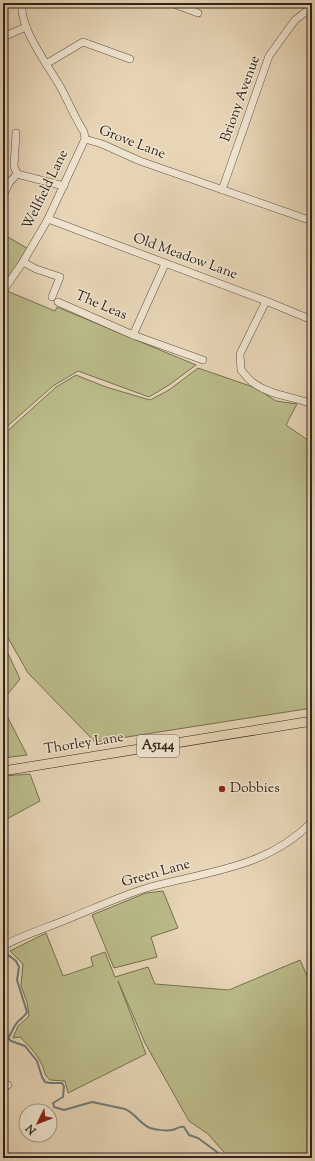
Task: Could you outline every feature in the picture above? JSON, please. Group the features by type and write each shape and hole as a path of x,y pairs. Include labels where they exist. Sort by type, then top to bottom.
{"main road":[{"name":"Thorley Lane","path":"3,771 312,721"}],"street":[{"name":"Grove Lane","path":"22,3 21,7 26,27 61,88 84,132 85,139 102,144 140,161 312,221"},
{"path":"171,3 198,13"},
{"name":"Briony Avenue","path":"222,190 269,56 295,20 312,7"},
{"path":"3,37 26,27"},
{"path":"46,64 83,42 130,59"},
{"path":"16,133 14,166 17,174"},
{"name":"Wellfield Lane","path":"3,291 23,262 48,219 85,139"},
{"path":"17,174 64,186"},
{"path":"3,196 9,183 17,174"},
{"name":"Old Meadow Lane","path":"48,219 266,301 312,320"},
{"path":"23,262 60,278 52,297"},
{"name":"The Leas","path":"133,334 165,264"},
{"path":"266,301 240,354 241,370 254,384 273,394 302,400 312,404"},
{"name":"The Leas","path":"58,302 133,334 203,360"},
{"name":"Green Lane","path":"3,946 138,891 236,866 259,858 288,842 312,822"}],"green space":[{"path":"3,234 30,250 3,291"},
{"path":"7,291 55,311 57,307 196,365 169,385 149,397 78,371 53,386 3,430 3,295"},
{"path":"198,368 256,388 276,401 297,404 286,425 312,443 312,708 95,742 28,673 3,629 3,435 56,387 76,375 106,387 150,400 169,390"},
{"path":"3,643 20,679 3,700"},
{"path":"3,708 27,755 3,758"},
{"path":"30,774 40,801 3,821 3,776"},
{"path":"163,891 178,928 151,937 157,957 114,968 92,915 146,893"},
{"path":"46,933 63,976 93,966 91,957 105,952 115,977 148,967 155,984 229,990 300,960 312,987 312,1158 229,1158 208,1134 189,1121 145,1043 118,981 146,1054 68,1093 65,1081 50,1080 45,1074 39,1059 32,1049 20,1037 13,1038 18,1026 29,1016 27,1002 21,986 23,964 10,951"}],"waterway":[{"path":"3,951 16,961 19,967 17,980 27,1012 17,1022 8,1038 11,1041 25,1046 37,1061 45,1082 62,1083 64,1086 63,1097 53,1103 54,1107 64,1110 92,1102 125,1109 150,1128 158,1130 172,1130 184,1127 189,1135 198,1138 223,1158"}],"place":[{"name":"Dobbies","path":"222,789"}]}
